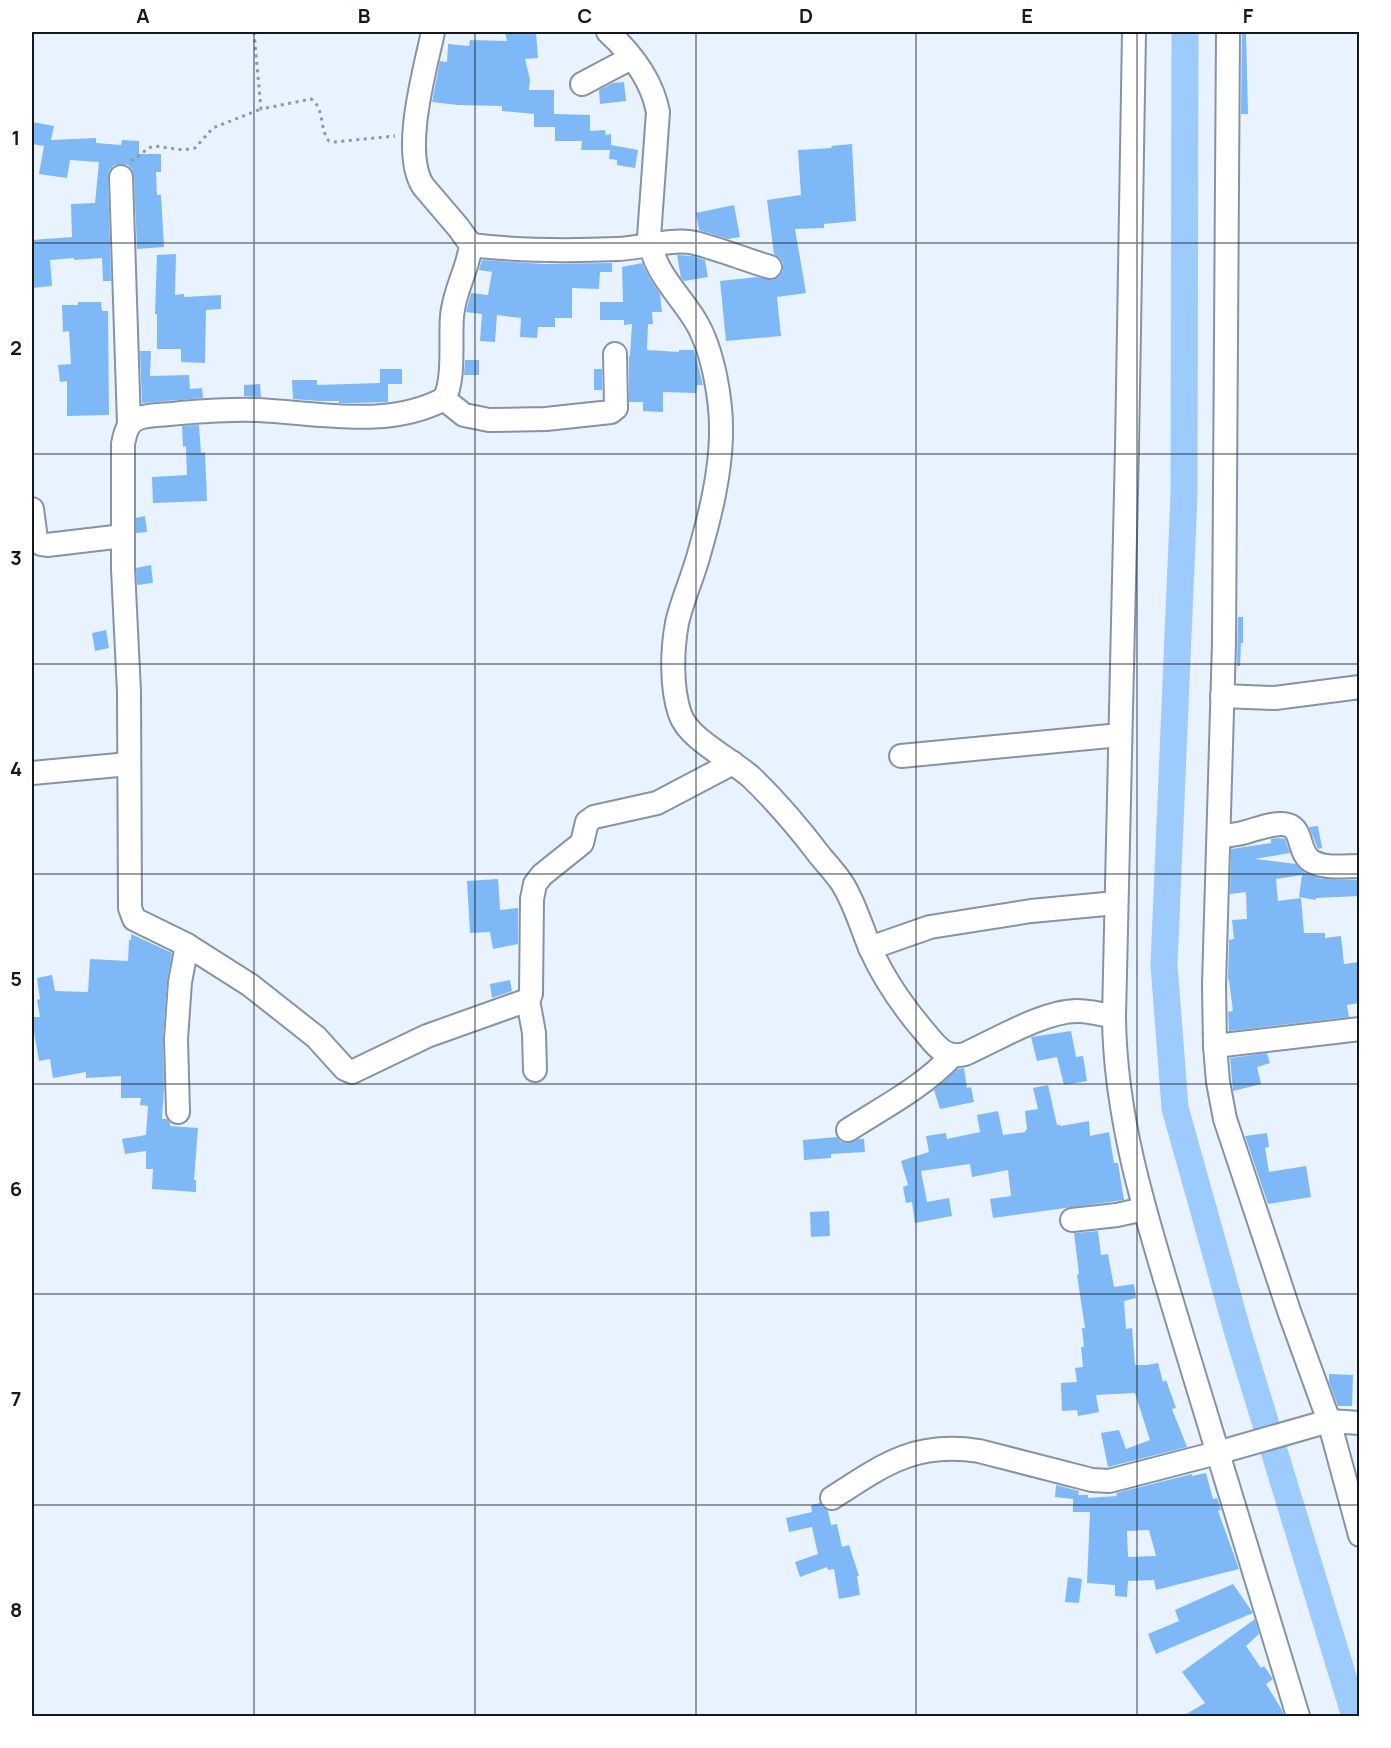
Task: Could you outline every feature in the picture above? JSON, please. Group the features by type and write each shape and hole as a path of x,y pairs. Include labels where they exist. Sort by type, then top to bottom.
{"street":[{"path":"129,424 138,418 222,411 256,410 329,417 369,416 412,412 444,399 449,387 453,335 452,316 471,245 418,179 416,171 415,134 420,91 433,32"},
{"path":"608,32 632,58 646,77 655,95 658,111 650,217 658,244 661,274 695,320 706,342 718,392 721,434 717,477 698,556 677,623 674,671 676,697 684,723 694,735 750,776 792,819 843,885 870,948 891,988 936,1046 952,1056"},
{"path":"1134,32 1114,1045 1122,1113 1144,1209 1298,1716"},
{"path":"1228,32 1222,696 1214,985 1218,1082 1228,1129 1289,1311 1320,1424 1359,1535"},
{"path":"582,84 632,58"},
{"path":"121,177 129,424 123,444 123,569 128,663 130,908 132,915 134,919 187,945 250,985 316,1037 350,1072 427,1036 528,1000"},
{"path":"471,245 522,249 618,249 658,244 694,243 770,267"},
{"path":"444,399 464,415 489,420 546,419 611,412 615,410 616,405 615,354"},
{"path":"32,509 36,539 41,544 123,536"},
{"path":"1222,696 1275,698 1359,687"},
{"path":"901,756 1120,735"},
{"path":"535,1070 534,1033 528,1000 531,993 532,899 535,884 542,874 582,843 587,822 594,817 644,807 663,800 733,763"},
{"path":"32,773 129,764"},
{"path":"1219,837 1276,824 1290,826 1297,832 1303,853 1314,863 1331,866 1359,866"},
{"path":"870,948 930,927 1031,911 1116,903"},
{"path":"178,1112 176,1039 180,982 187,945"},
{"path":"848,1130 916,1088 939,1071 952,1056 965,1054 1061,1012 1077,1011 1114,1017"},
{"path":"1215,1046 1359,1029"},
{"path":"1072,1221 1144,1209"},
{"path":"832,1498 896,1459 935,1450 979,1451 1101,1482 1219,1453 1320,1424 1359,1423"}],"path":[{"path":"254,32 261,109"},
{"path":"121,177 126,165 148,148 155,146 183,150 195,148 213,128 261,109 311,99 318,105 326,138 329,141 415,134"}],"building":[{"path":"505,32 536,32 538,58 525,59 530,79 529,90 554,90 554,114 590,115 590,131 605,130 606,135 611,134 611,145 638,150 635,168 617,165 617,160 609,159 610,150 581,150 582,141 555,141 555,127 534,127 534,114 502,111 502,106 432,102 440,61 447,62 448,44 469,46 470,40 507,41"},
{"path":"1242,32 1246,32 1248,114 1241,114"},
{"path":"624,82 626,101 600,104 599,90 613,83"},
{"path":"32,122 54,126 51,140 96,138 96,143 121,145 122,140 139,141 139,154 161,154 161,172 156,172 157,195 161,195 164,247 137,249 134,176 128,165 114,165 109,170 108,177 111,281 103,281 102,258 50,260 52,286 32,288 32,240 72,237 71,204 95,203 99,162 70,160 67,178 39,174 44,146 32,144"},
{"path":"852,144 856,221 824,224 824,228 795,229 806,293 777,297 781,336 726,341 720,281 757,277 772,280 779,277 783,271 783,263 774,254 767,200 801,195 798,150"},
{"path":"734,205 740,237 728,239 699,230 696,213"},
{"path":"176,254 175,295 184,294 184,297 221,295 221,309 206,310 205,363 181,362 181,349 157,349 157,314 155,314 157,255"},
{"path":"677,255 705,260 708,277 684,281 681,278"},
{"path":"482,260 544,264 612,263 612,272 600,272 599,289 572,288 572,318 555,318 555,327 538,327 537,338 520,337 521,318 497,315 495,342 480,341 482,314 466,312 471,293 488,295 492,272 479,270"},
{"path":"642,263 660,294 662,312 652,312 653,324 648,324 647,350 679,352 679,350 694,350 703,385 697,385 696,393 663,392 663,412 643,411 643,402 629,402 632,324 624,325 624,320 600,320 600,302 623,302 622,267"},
{"path":"78,302 101,302 102,311 108,311 109,415 67,416 67,381 60,382 58,365 71,364 69,331 63,332 62,305 78,305"},
{"path":"140,351 151,351 150,376 189,375 190,389 202,388 203,398 142,403"},
{"path":"465,360 479,360 479,375 464,375"},
{"path":"380,369 402,369 402,384 388,384 388,402 339,403 339,401 293,399 292,380 317,380 317,385 380,383"},
{"path":"594,369 602,369 602,390 594,390"},
{"path":"260,384 261,397 244,396 244,385"},
{"path":"199,425 201,453 205,452 207,501 153,503 152,477 187,475 186,446 183,447 182,426"},
{"path":"145,516 147,532 136,533 136,518"},
{"path":"151,565 153,583 137,585 136,568"},
{"path":"1238,617 1243,617 1240,666 1237,666"},
{"path":"106,630 109,648 95,651 92,633"},
{"path":"1318,826 1322,848 1318,849 1309,827"},
{"path":"1271,839 1285,839 1290,853 1255,859 1296,864 1305,873 1321,879 1359,880 1359,896 1316,898 1316,900 1299,897 1302,875 1276,879 1278,901 1301,898 1304,933 1325,933 1325,938 1341,936 1344,964 1359,962 1359,1003 1347,1005 1349,1017 1229,1031 1228,1012 1233,1011 1228,980 1229,940 1234,939 1232,920 1247,919 1246,892 1230,894 1231,849 1271,843"},
{"path":"498,879 500,910 518,908 518,944 493,949 490,932 470,933 467,881"},
{"path":"131,934 172,953 167,981 163,1038 162,1119 167,1119 170,1126 198,1128 194,1180 196,1180 196,1192 152,1189 153,1169 146,1169 146,1151 125,1154 122,1139 146,1135 148,1106 140,1105 141,1098 121,1098 121,1076 86,1078 86,1072 53,1078 50,1059 39,1061 34,1032 32,1032 32,1017 40,1017 37,978 52,975 55,991 88,992 90,959 128,961"},
{"path":"510,980 512,991 492,998 490,984"},
{"path":"1071,1031 1076,1057 1083,1056 1087,1081 1064,1085 1057,1057 1037,1061 1031,1037"},
{"path":"1267,1053 1270,1063 1257,1067 1261,1084 1233,1091 1230,1058"},
{"path":"964,1068 967,1088 971,1087 974,1102 940,1109 934,1090 958,1069"},
{"path":"1048,1085 1057,1125 1089,1121 1090,1136 1109,1132 1114,1163 1118,1163 1124,1200 993,1218 990,1199 1011,1196 1008,1170 972,1177 970,1164 921,1171 927,1202 949,1198 952,1216 915,1223 912,1202 906,1203 903,1187 908,1185 901,1161 929,1152 926,1136 946,1133 947,1139 980,1132 977,1115 998,1111 1003,1135 1026,1132 1025,1111 1038,1109 1033,1088"},
{"path":"1267,1133 1269,1147 1265,1148 1269,1172 1306,1166 1311,1197 1268,1204 1245,1136"},
{"path":"837,1137 841,1142 848,1143 864,1139 865,1152 831,1154 831,1158 804,1160 803,1140"},
{"path":"829,1211 830,1236 811,1237 810,1212"},
{"path":"1098,1231 1101,1255 1108,1254 1114,1287 1134,1284 1136,1298 1124,1301 1126,1329 1132,1328 1135,1365 1158,1363 1163,1382 1166,1380 1176,1408 1172,1409 1187,1447 1108,1467 1101,1433 1119,1430 1126,1449 1150,1440 1135,1393 1096,1395 1099,1412 1078,1416 1077,1410 1062,1411 1061,1383 1077,1382 1075,1368 1083,1367 1081,1347 1084,1347 1082,1328 1085,1328 1077,1275 1079,1274 1074,1233"},
{"path":"1329,1374 1353,1375 1352,1406 1338,1406 1329,1382"},
{"path":"1206,1473 1213,1499 1217,1498 1221,1510 1218,1511 1239,1569 1156,1590 1154,1580 1128,1581 1127,1597 1115,1596 1115,1585 1087,1583 1090,1512 1073,1512 1073,1499 1055,1497 1056,1485 1079,1491 1078,1495 1088,1495 1088,1498 1117,1496 1116,1493 1192,1474 1192,1476","holes":["1149,1530 1156,1556 1128,1557 1127,1531"]},
{"path":"820,1503 828,1511 831,1525 837,1524 842,1547 849,1545 859,1576 857,1576 860,1595 839,1599 834,1569 828,1570 827,1567 800,1577 795,1562 818,1554 812,1527 789,1532 786,1518 812,1512 811,1505"},
{"path":"1068,1577 1082,1579 1079,1603 1065,1602"},
{"path":"1233,1584 1253,1613 1156,1654 1148,1634 1179,1621 1175,1610"},
{"path":"1255,1619 1259,1634 1246,1646 1261,1668 1264,1666 1273,1679 1266,1684 1284,1716 1183,1716 1205,1703 1182,1672"}],"waterway":[{"path":"1185,32 1184,495 1164,965 1175,1108 1238,1333 1355,1716"}]}
